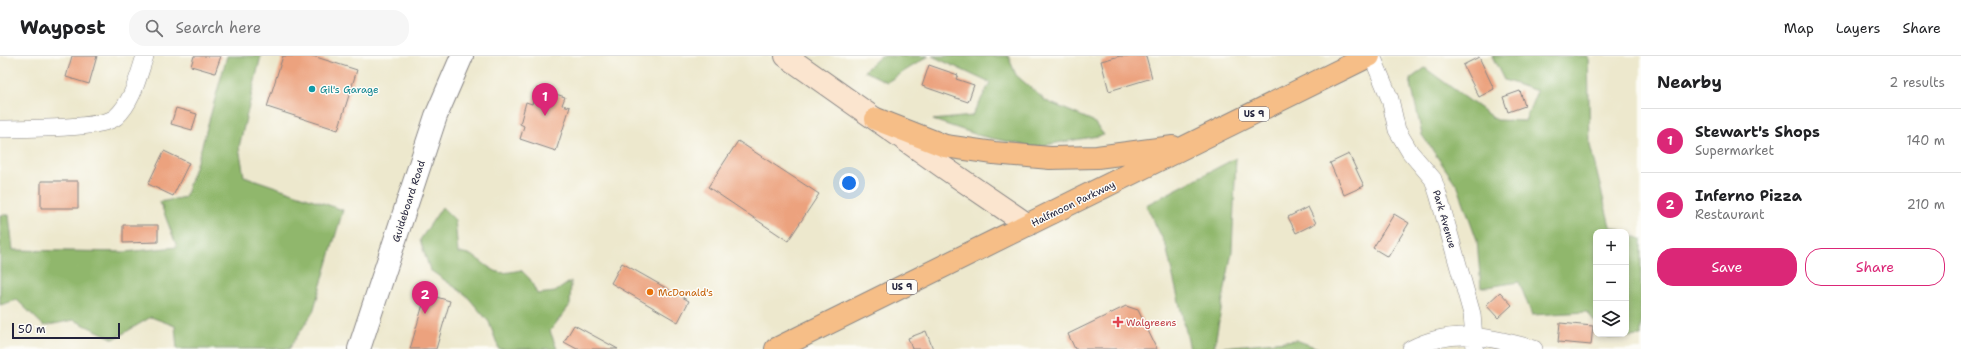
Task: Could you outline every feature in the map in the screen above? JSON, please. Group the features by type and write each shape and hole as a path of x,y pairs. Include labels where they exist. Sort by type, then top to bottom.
{"main road":[{"path":"786,56 1028,225"},
{"name":"Halfmoon Parkway","path":"776,349 1371,56"},
{"path":"876,119 945,146 994,153 1050,158 1097,157 1192,144"}],"street":[{"path":"0,129 97,125 115,117 130,99 145,56"},
{"name":"Guideboard Road","path":"359,349 436,116 462,56"},
{"name":"Park Avenue","path":"1371,56 1390,99 1397,130 1410,152 1433,180 1472,314 1475,342"},
{"path":"1411,349 1435,339 1534,349"}],"green space":[{"path":"227,56 261,56 239,147 244,176 343,210 313,312 289,349 177,349 175,326 151,317 114,339 74,320 44,326 17,300 0,305 0,215 9,215 13,250 125,252 177,247 160,202 185,197 201,149"},
{"path":"881,56 929,56 887,82 864,71"},
{"path":"932,56 1008,56 1016,75 1046,101 1093,121 1104,135 1033,147 981,136 933,120 972,116 990,83"},
{"path":"1492,56 1588,56 1590,145 1610,226 1617,229 1593,229 1593,319 1587,312 1532,315 1519,282 1481,288 1477,240 1458,187 1422,135 1410,79 1425,68 1496,120 1525,121 1537,91 1504,80"},
{"path":"1236,158 1232,251 1214,348 1296,340 1320,349 1190,349 1166,246 1146,205"},
{"path":"442,207 455,220 458,253 469,254 500,273 521,270 530,279 537,294 555,292 571,281 570,305 550,331 557,349 499,349 489,322 466,295 430,270 420,240"},
{"path":"1629,234 1641,239 1641,336 1629,337"}],"building":[{"path":"72,56 97,56 89,84 66,77"},
{"path":"194,56 221,56 215,73 191,66"},
{"name":"Gil's Garage","path":"283,56 313,56 357,70 338,130 267,107"},
{"path":"1120,56 1146,56 1152,78 1109,91 1101,61"},
{"path":"1479,57 1494,89 1479,97 1463,65"},
{"path":"929,65 958,75 956,79 974,85 968,102 922,86"},
{"path":"537,88 565,97 562,105 570,107 556,151 520,139 524,126 520,124 526,102 532,104"},
{"path":"1520,91 1525,106 1508,112 1503,97"},
{"path":"176,108 197,114 192,130 171,124"},
{"path":"738,141 819,194 788,241 708,187"},
{"path":"164,151 189,163 173,196 148,184"},
{"path":"1349,154 1364,186 1344,195 1330,163"},
{"path":"41,181 78,181 78,208 41,208"},
{"path":"1308,207 1316,223 1296,233 1288,217"},
{"path":"1394,214 1409,223 1388,257 1373,248"},
{"path":"123,225 158,225 158,242 123,243"},
{"name":"McDonald's","path":"622,263 689,301 678,322 611,283"},
{"path":"1500,292 1512,305 1498,318 1486,305"},
{"path":"426,294 450,301 436,349 410,349"},
{"name":"Walgreens","path":"1126,306 1138,310 1157,349 1075,349 1068,334"},
{"path":"1560,323 1593,326 1591,345 1558,342"},
{"path":"574,325 618,349 577,349 564,342"},
{"path":"926,331 933,349 912,349 908,338"}],"place":[{"name":"Gil's Garage","path":"312,89"},
{"name":"Stewart's Shops","path":"545,116"},
{"name":"McDonald's","path":"650,292"},
{"name":"Inferno Pizza","path":"425,314"},
{"name":"Walgreens","path":"1118,322"}]}
